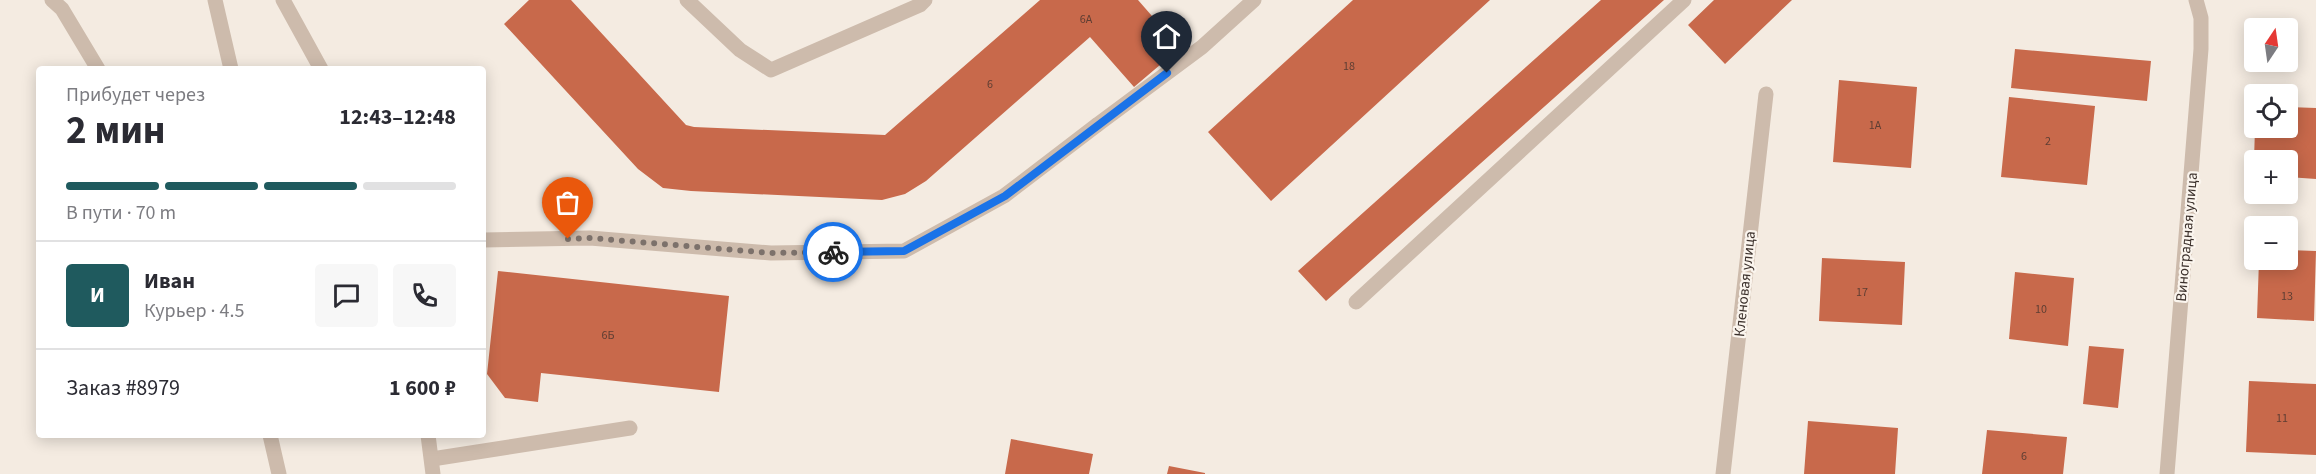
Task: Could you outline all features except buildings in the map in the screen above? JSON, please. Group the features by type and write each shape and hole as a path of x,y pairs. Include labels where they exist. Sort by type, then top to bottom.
{"street":[{"path":"52,0 62,9 96,66"},
{"path":"216,0 230,66"},
{"path":"283,0 319,66"},
{"path":"687,0 741,50 771,70 925,0"},
{"path":"486,240 590,238 771,253 904,251 1005,196 1097,124 1202,47 1254,0"},
{"path":"1356,302 1684,0"},
{"name":"Виноградная улица","path":"2167,474 2201,49 2201,18 2196,0"},
{"name":"Кленовая улица","path":"1723,474 1766,94"},
{"path":"428,438 432,467 630,428"},
{"path":"271,438 279,474"}],"way so far":[{"path":"568,239 590,238 771,253 833,252"}],"route":[{"path":"833,252 904,251 1005,196 1167,73"}]}
